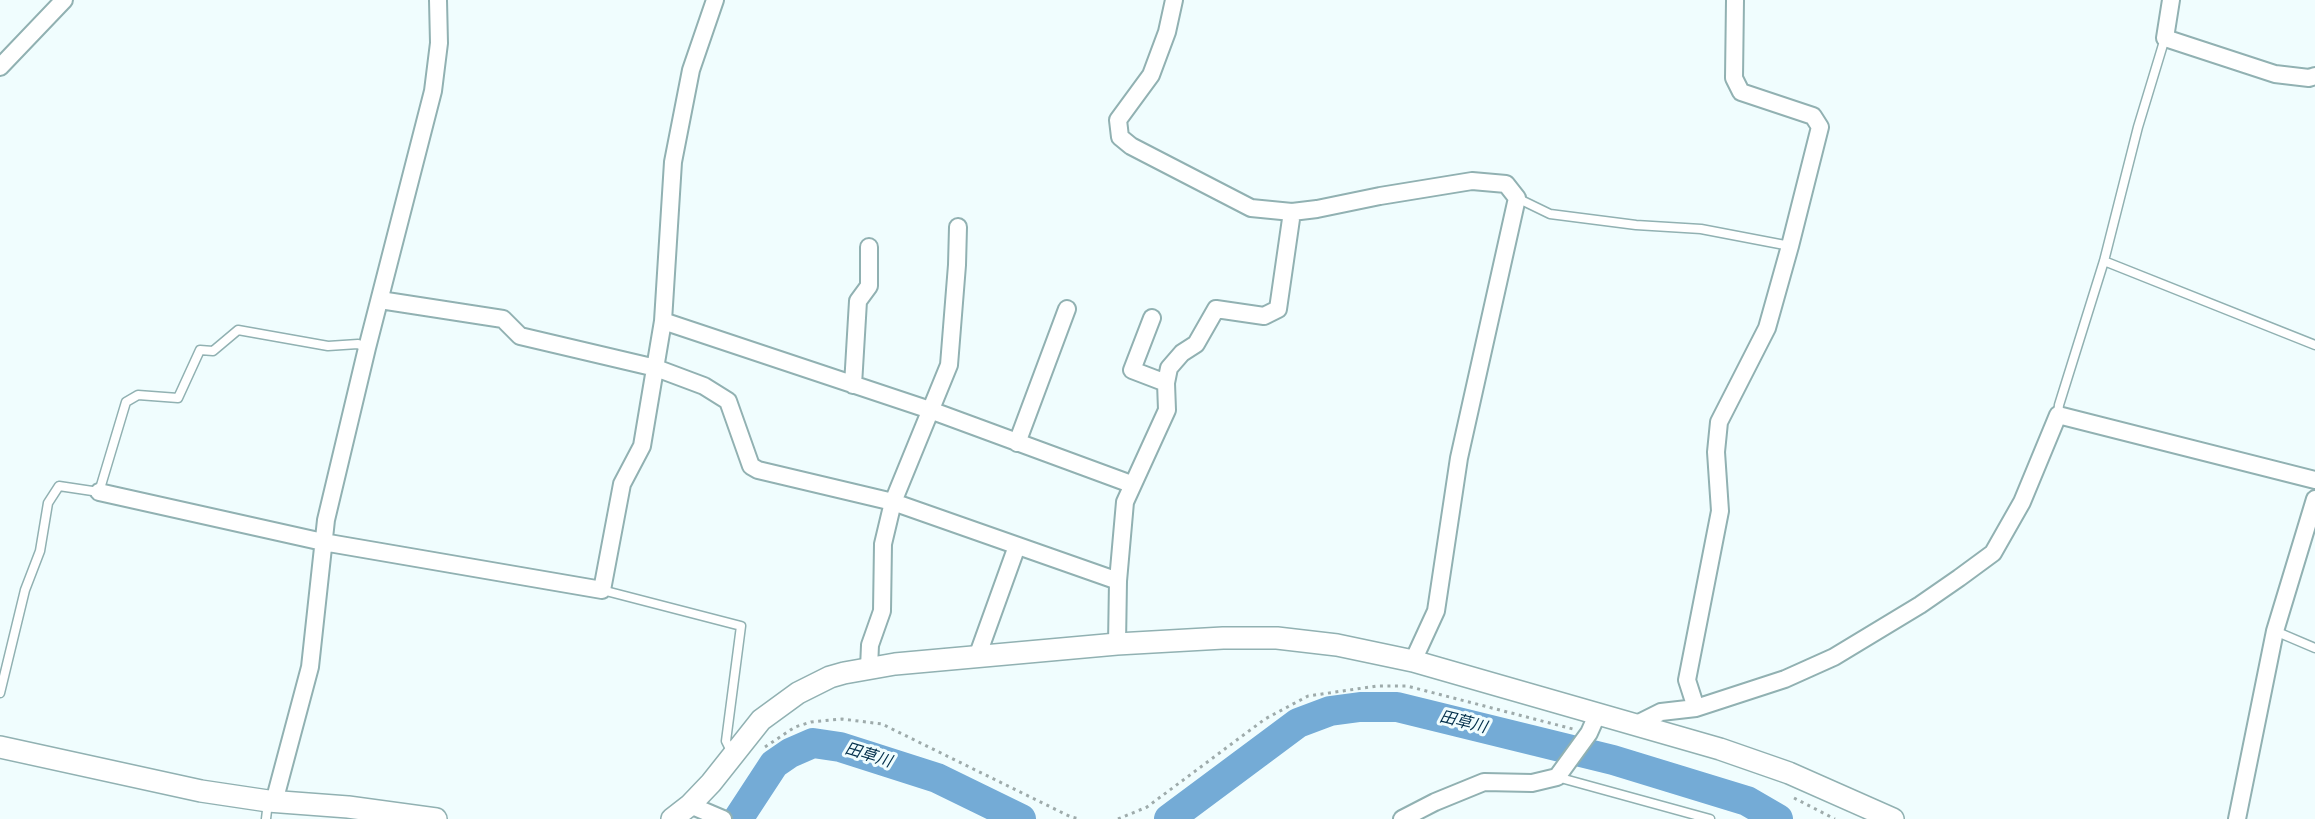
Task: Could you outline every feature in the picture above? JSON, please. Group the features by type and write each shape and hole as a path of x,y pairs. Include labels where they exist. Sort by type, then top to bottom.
{"street":[{"path":"0,67 64,0"},
{"path":"269,807 310,667 326,520 367,348 433,91 439,43 438,0"},
{"path":"99,492 323,542 602,590 622,484 642,446 663,321 673,162 691,70 715,0"},
{"path":"1174,0 1167,32 1150,75 1118,120 1120,137 1131,146 1251,208 1292,212 1317,209 1380,195 1472,181 1506,184 1517,198 1459,458 1436,611 1413,662"},
{"path":"1696,708 1687,680 1720,511 1716,452 1719,422 1767,328 1791,246 1820,127 1813,116 1741,92 1734,78 1735,0"},
{"path":"2171,0 2165,38 2275,74 2310,78 2315,76"},
{"path":"1117,644 1118,581 1125,502 1131,484 1167,410 1166,383 1169,368 1182,353 1196,344 1216,309 1264,316 1278,309 1292,212"},
{"path":"869,668 870,645 882,611 883,544 893,502 949,365 957,265 957,227"},
{"path":"853,385 858,301 869,286 869,247"},
{"path":"380,300 503,319 520,336 656,368 704,386 728,401 751,466 758,470 893,502 1118,581"},
{"path":"1017,443 1067,309"},
{"path":"1152,318 1132,370 1166,383"},
{"path":"663,321 930,410 1131,484"},
{"path":"1635,725 1661,712 1696,708 1785,679 1834,657 1920,605 1993,553 2022,502 2058,415 2315,480"},
{"path":"2237,819 2275,632 2315,499"},
{"path":"976,657 1017,546"},
{"path":"672,819 690,805 761,720 798,693 830,677 869,668 1117,644 1223,638 1277,638 1337,645 1413,662 1593,724 1635,725 1720,749 1789,773 1893,819"},
{"path":"1402,819 1435,802 1484,782 1532,783 1557,777 1593,724"},
{"path":"0,747 269,807 436,819"},
{"path":"690,805 718,816"}],"lane":[{"path":"2058,415 2165,38"},
{"path":"1517,198 1550,214 1636,225 1701,229 1791,246"},
{"path":"2103,261 2315,345"},
{"path":"0,693 25,590 40,551 48,503 59,486 99,492 126,402 138,395 178,398 200,350 213,351 237,330 328,346 358,344 367,348"},
{"path":"602,590 741,626 727,724 726,741 733,755"},
{"path":"2275,632 2315,648"},
{"path":"1557,777 1710,819"}],"path":[{"path":"1118,819 1147,807 1265,719 1308,696 1377,686 1407,687 1593,724"},
{"path":"763,748 795,727 811,722 842,719 882,724 1071,817 1080,819"},
{"path":"1787,794 1835,819"}],"waterway":[{"name":"田草川","path":"1169,819 1298,723 1330,711 1360,707 1397,707 1613,760 1747,801 1778,819"},
{"name":"田草川","path":"738,819 774,764 790,753 813,743 840,747 937,778 1021,819"}]}
